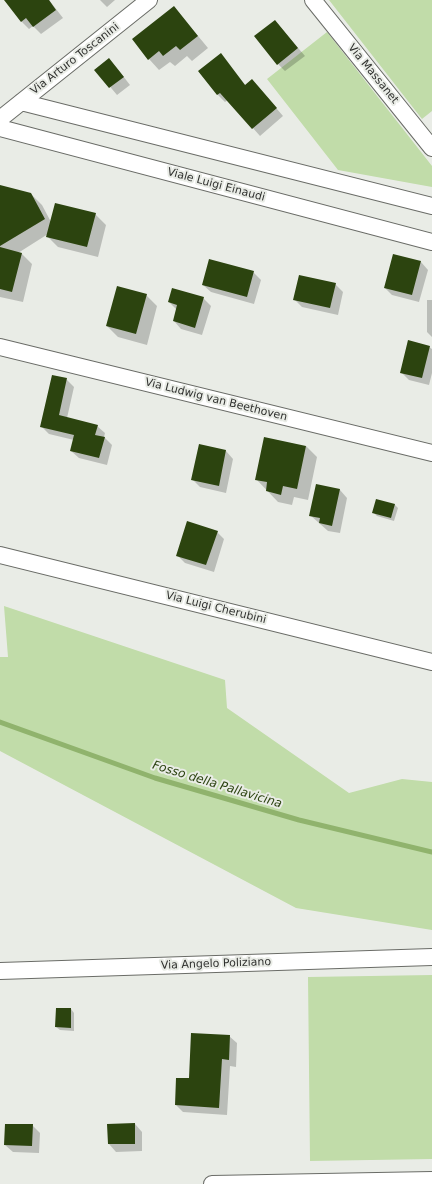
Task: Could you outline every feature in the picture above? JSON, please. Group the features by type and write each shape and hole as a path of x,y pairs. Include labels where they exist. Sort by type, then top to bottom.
{"street":[{"name":"Via Arturo Toscanini","path":"0,119 149,0"},
{"name":"Via Massanet","path":"313,0 432,148"},
{"path":"21,102 432,206"},
{"name":"Viale Luigi Einaudi","path":"0,128 432,242"},
{"name":"Via Ludwig van Beethoven","path":"0,347 432,453"},
{"name":"Via Luigi Cherubini","path":"0,555 432,662"},
{"name":"Via Angelo Poliziano","path":"0,971 432,957"},
{"path":"212,1184 432,1180"}],"green space":[{"path":"329,0 432,0 432,111 422,119"},
{"path":"327,32 432,166 432,187 338,170 267,79"},
{"path":"4,606 225,680 227,708 349,793 402,779 432,782 432,930 296,908 0,751 0,657 8,657"},
{"path":"432,975 432,1159 310,1161 308,977"}],"building":[{"path":"4,0 49,0 56,10 33,27 26,18 21,22"},
{"path":"174,6 198,36 180,50 176,46 163,56 159,51 148,60 132,39"},
{"path":"275,20 298,48 277,65 254,36"},
{"path":"221,53 245,85 252,79 277,108 252,129 220,93 217,95 198,71"},
{"path":"109,58 124,77 109,88 94,70"},
{"path":"0,185 31,193 45,219 0,246"},
{"path":"55,203 96,213 87,247 46,237"},
{"path":"0,247 22,253 12,292 0,289"},
{"path":"393,254 421,261 412,295 384,288"},
{"path":"209,259 254,271 247,297 202,285"},
{"path":"299,275 336,283 330,308 293,300"},
{"path":"117,286 147,294 136,334 106,326"},
{"path":"172,288 204,297 195,328 173,321 177,305 168,302"},
{"path":"408,340 430,346 422,378 400,373"},
{"path":"52,375 67,378 59,415 98,425 95,435 105,437 99,458 70,451 74,435 40,427"},
{"path":"264,437 306,446 297,489 283,486 281,495 266,491 267,482 255,480"},
{"path":"199,444 226,450 219,486 191,480"},
{"path":"316,484 340,489 332,526 319,523 320,518 309,516"},
{"path":"376,499 395,504 391,518 372,513"},
{"path":"187,521 218,531 206,565 176,556"},
{"path":"56,1008 71,1008 71,1028 55,1027"},
{"path":"191,1033 230,1035 229,1060 222,1059 219,1108 175,1105 176,1078 189,1078"},
{"path":"135,1123 135,1144 108,1144 107,1124"},
{"path":"5,1124 33,1124 32,1146 4,1145"}],"waterway":[{"name":"Fosso della Pallavicina","path":"0,722 155,778 299,820 432,852"}]}
